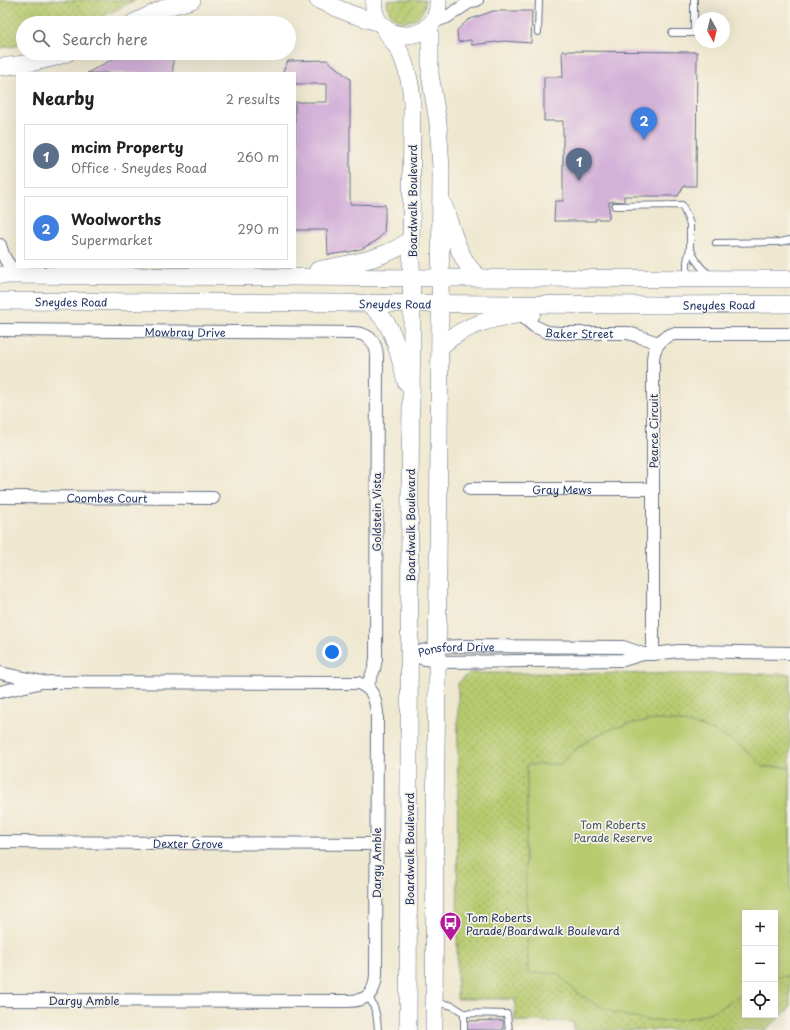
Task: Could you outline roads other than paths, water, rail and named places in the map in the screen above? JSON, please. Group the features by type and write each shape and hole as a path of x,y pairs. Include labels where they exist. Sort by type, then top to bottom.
{"main road":[{"path":"149,16 192,0"},
{"path":"318,0 351,14 382,24 391,32 402,35 412,35 422,32 431,24 438,12 438,0"},
{"name":"Boardwalk Boulevard","path":"374,0 376,14 400,53 411,88 412,303 408,1030"},
{"path":"431,24 430,74 440,134 438,654 435,816 434,1030"},
{"path":"0,66 16,65 42,60"},
{"path":"440,195 462,254 472,272 482,278"},
{"path":"284,277 348,264 382,255 396,249 411,239"},
{"path":"0,275 790,279"},
{"path":"687,279 695,289 708,297 760,304"},
{"path":"0,290 8,301"},
{"name":"Sneydes Road","path":"8,301 368,302 440,304 513,309 604,305 790,304"},
{"path":"368,302 382,316 388,326 395,344 411,400"},
{"path":"440,346 458,333 513,309"}],"street":[{"path":"431,24 477,0"},
{"path":"0,244 8,264 14,270 23,275"},
{"name":"Baker Street","path":"513,309 538,329 547,332 628,333 658,343"},
{"name":"Mowbray Drive","path":"0,330 355,333 369,337"},
{"path":"658,343 665,337 678,334 790,334"},
{"name":"Goldstein Vista","path":"367,687 376,659 377,358 376,348 369,337"},
{"name":"Pearce Circuit","path":"648,654 653,489 654,355 658,343"},
{"name":"Gray Mews","path":"470,489 653,489"},
{"name":"Coombes Court","path":"0,497 213,498"},
{"name":"Ponsford Drive","path":"409,655 624,647 648,654 678,651 790,653"},
{"path":"0,672 43,682 353,683 362,684 367,687"},
{"path":"0,692 43,682"},
{"name":"Dargy Amble","path":"0,1000 348,1001 361,1000 368,996 373,991 376,980 377,712 375,699 367,687"},
{"name":"Dexter Grove","path":"0,842 376,844"}],"lane":[{"path":"538,32 539,0"},
{"path":"672,33 694,33 694,0"},
{"path":"615,206 682,205 690,224 690,248 687,262 687,279"},
{"path":"716,243 780,242 790,240"},
{"path":"690,248 702,268 709,274 720,279"},
{"path":"368,996 376,1011 378,1030"},
{"path":"434,1002 453,1006 464,1013 507,1014 509,1030"},
{"path":"464,1013 464,1030"}],"place":[{"name":"Woolworths","path":"644,140"},
{"name":"mcim Property","path":"579,181"},
{"name":"Tom Roberts Parade/Boardwalk Boulevard","path":"451,942"}],"park label":[{"name":"Tom Roberts Parade Reserve","path":"613,830"}]}
